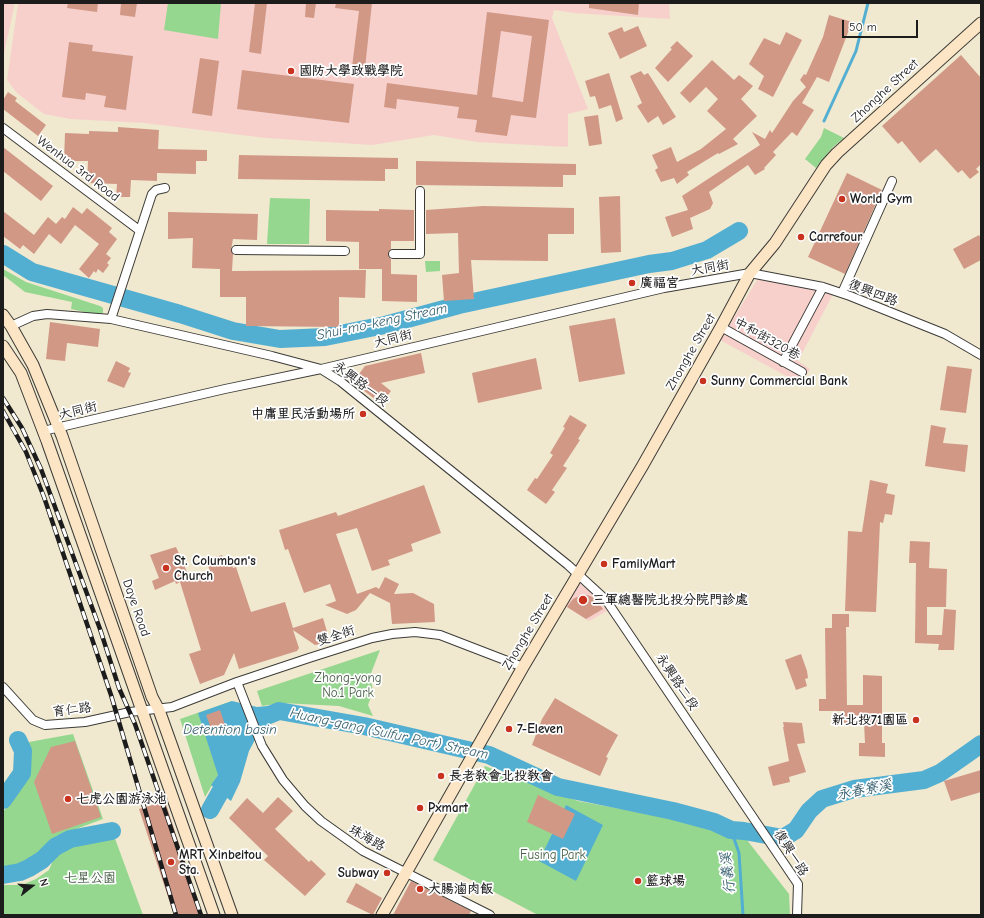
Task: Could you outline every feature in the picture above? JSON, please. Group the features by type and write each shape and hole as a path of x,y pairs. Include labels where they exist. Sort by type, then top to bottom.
{"main road":[{"name":"Zhonghe Street","path":"406,872 471,761 523,667 722,327 750,273 774,242 826,165 837,153 981,23"},
{"name":"Daye Road","path":"3,315 12,326 33,365 58,428 152,697 159,710 232,915"},
{"path":"3,346 21,373 44,431 214,915"},
{"path":"382,915 406,872"}],"street":[{"name":"Wenhua 3rd Road","path":"3,128 139,230"},
{"path":"842,293 892,181"},
{"path":"112,316 152,194 156,190 165,188"},
{"path":"392,254 420,254 420,191"},
{"path":"236,250 346,251"},
{"name":"復興四路","path":"750,273 823,287 842,293 945,334 981,355"},
{"name":"大同街","path":"44,431 225,389 321,369 664,288 750,273"},
{"path":"783,362 823,287"},
{"name":"永興路一段","path":"12,326 33,316 47,314 112,316 321,369 340,381 368,403 578,574"},
{"name":"中和街320巷","path":"722,327 802,372"},
{"name":"永興路二段","path":"578,574 606,600 748,808"},
{"name":"雙全街","path":"159,710 172,707 237,682 372,638 415,632 440,635 523,667"},
{"name":"珠海路","path":"237,682 262,746 283,780 305,806 321,821 363,851 490,915"},
{"name":"育仁路","path":"3,687 33,720 45,725 85,722 142,711 159,710"},
{"name":"復興一路","path":"748,808 798,884 798,915"}],"shaded area":[{"path":"3,3 15,3 3,58"},
{"name":"國防大學政戰學院","path":"18,3 669,3 670,19 574,13 554,10 552,18 588,109 568,114 568,147 477,142 434,135 372,145 266,138 144,123 70,119 44,114 17,93 7,80"},
{"path":"775,274 833,294 798,361 810,369 801,384 720,340 759,277"},
{"name":"三軍總醫院北投分院門診處","path":"578,582 595,596 607,611 589,621 564,605"}],"green space":[{"path":"168,3 221,3 218,39 164,30"},
{"path":"824,128 844,138 833,147 816,168 805,159 821,137"},
{"path":"270,198 310,199 309,244 267,244"},
{"path":"425,261 440,261 440,271 426,272"},
{"path":"3,269 26,282 100,306 103,308 103,313 98,315 71,309 72,302 25,292 3,275"},
{"name":"Zhong-yong No.1 Park","path":"380,650 370,676 373,691 368,705 373,716 339,706 282,703 262,706 257,691"},
{"path":"232,701 218,775 205,797 180,719"},
{"path":"73,734 103,819 57,836 22,866 3,870 3,812 29,776 29,742"},
{"name":"Fusing Park","path":"485,766 578,801 740,831 789,894 790,915 538,915 433,860"},
{"name":"七星公園","path":"113,833 143,915 3,915 3,885 22,885 36,879 49,870 55,856 66,846"}],"water":[{"name":"Detention basin","path":"232,701 257,707 268,706 273,719 264,723 249,751 240,782 231,801 211,785 218,775 198,713"},
{"path":"566,805 603,825 576,881 539,861"}],"building":[{"path":"68,3 98,3 97,12 67,8"},
{"path":"121,3 137,3 135,17 120,15"},
{"path":"255,3 267,3 261,54 249,52"},
{"path":"306,3 316,3 314,18 305,17"},
{"path":"336,3 372,3 365,68 352,67 359,11 335,8"},
{"path":"589,3 639,3 638,15 589,8"},
{"path":"487,12 549,20 536,118 511,115 507,136 475,132 477,120 457,118 459,107 397,99 396,109 384,107 387,83 477,95","holes":["501,31 532,36 523,102 492,97"]},
{"path":"829,15 852,22 829,82 817,77 802,103 814,110 797,136 792,132 773,152 776,155 764,168 765,169 755,175 748,165 709,192 713,203 710,209 690,218 693,229 672,237 665,217 688,210 682,196 760,145 752,132 765,139 770,130 772,133 793,101 806,87 800,80 804,74 806,75 823,37"},
{"path":"638,26 647,46 620,59 608,33 622,27 624,32"},
{"path":"786,32 802,40 773,97 758,89 764,76 749,64 764,38 780,45"},
{"path":"677,41 693,56 668,82 655,68"},
{"path":"69,42 93,45 92,51 133,56 126,110 104,107 106,96 86,93 85,100 62,97"},
{"path":"961,55 981,78 981,164 976,169 979,172 970,179 962,170 958,173 936,149 920,163 902,141 898,144 882,126"},
{"path":"200,58 219,61 212,116 192,113"},
{"path":"712,60 734,80 739,75 753,86 741,99 757,116 733,139 738,144 719,154 718,153 687,172 689,175 677,184 674,178 661,182 655,170 658,168 652,155 671,147 677,162 701,149 726,129 707,111 718,99 706,87 690,103 680,93"},
{"path":"242,70 354,84 349,123 237,109"},
{"path":"641,71 644,75 648,73 676,117 663,125 658,116 648,123 637,106 642,103 630,76"},
{"path":"609,73 623,119 616,122 611,105 599,109 595,96 590,97 585,81"},
{"path":"8,92 17,98 15,101 46,125 38,136 3,109 3,100"},
{"path":"598,115 602,144 589,146 584,117"},
{"path":"118,127 159,130 158,149 207,150 207,161 196,161 196,174 157,173 157,181 131,180 130,197 116,197 117,184 87,183 88,161 64,161 65,133 89,134 89,131 118,132"},
{"path":"3,147 53,186 41,201 3,171"},
{"path":"239,155 398,158 398,169 385,169 385,181 238,179"},
{"path":"416,161 576,164 576,175 563,175 563,187 416,185"},
{"path":"847,173 882,190 845,274 808,257"},
{"path":"620,196 621,252 601,253 599,197"},
{"path":"483,206 574,208 574,234 548,234 548,261 471,260 474,299 444,301 442,275 459,273 458,233 426,234 426,210"},
{"path":"73,207 82,214 87,208 112,228 109,232 117,239 106,254 111,258 107,263 109,265 103,273 98,269 96,273 94,271 89,278 79,269 99,244 75,225 61,244 49,234 34,254 23,245 20,249 3,236 3,211 34,235 48,217 56,224 62,217 65,219"},
{"path":"379,209 414,210 414,241 391,241 391,249 388,254 391,259 391,274 417,275 417,302 382,301 382,269 359,269 359,242 326,241 326,210 379,211"},
{"path":"168,212 258,214 257,240 233,239 231,250 233,254 232,271 366,270 365,298 339,297 339,327 246,326 246,297 220,297 220,269 192,268 193,238 168,239"},
{"path":"979,235 981,239 981,260 964,269 953,249"},
{"path":"615,318 625,374 579,382 569,326"},
{"path":"50,322 100,329 98,347 67,343 65,361 46,359"},
{"path":"421,353 425,373 381,383 391,391 381,404 353,382 365,366"},
{"path":"536,358 542,389 478,403 472,373"},
{"path":"116,361 130,368 128,372 131,373 124,388 107,381"},
{"path":"947,366 972,369 966,413 940,410"},
{"path":"570,415 587,425 578,439 580,440 563,466 567,468 552,490 555,492 546,504 527,490 535,478 537,479 553,455 550,453 565,428 563,427"},
{"path":"931,425 946,428 943,443 968,445 965,472 925,466"},
{"path":"870,480 888,484 886,493 895,495 892,515 885,514 883,523 880,522 876,612 845,611 848,531 862,532"},
{"path":"424,485 441,533 411,544 413,551 388,560 390,565 372,571 357,528 336,534 357,594 376,587 379,589 385,577 399,584 394,594 413,593 434,604 435,622 392,624 390,603 370,593 356,610 347,614 325,605 336,601 330,584 304,593 288,549 285,550 279,530 336,512 338,516"},
{"path":"910,541 930,542 929,568 947,569 946,607 927,607 927,635 942,635 944,609 956,610 954,650 938,650 939,644 915,643 916,563 909,563"},
{"path":"176,547 191,581 211,574 206,560 222,555 224,562 230,560 233,568 236,567 251,612 285,602 293,628 323,618 330,642 315,645 293,630 299,648 297,651 239,669 234,653 224,675 200,684 189,654 201,650 180,582 176,584 175,581 155,590 152,581 159,578 150,555"},
{"name":"三軍總醫院北投分院門診處","path":"581,595 587,595 595,598 603,609 586,619 567,607 573,599"},
{"path":"832,614 849,614 849,627 846,627 847,705 863,705 863,675 882,676 882,743 885,743 885,757 859,756 859,743 865,743 864,723 844,723 844,711 819,711 819,699 826,699 825,628 832,628"},
{"path":"801,654 807,671 808,678 805,679 807,686 796,690 785,660"},
{"path":"555,698 618,735 606,757 608,758 600,776 532,745 542,719"},
{"path":"220,710 227,731 214,736 206,715"},
{"path":"783,722 802,723 805,743 797,744 806,772 789,777 790,782 773,786 768,767 789,761"},
{"name":"七虎公園游泳池","path":"75,741 101,817 52,834 34,782 51,747"},
{"path":"981,770 981,792 951,801 944,781"},
{"path":"538,795 575,814 563,839 527,822"},
{"path":"278,797 293,811 275,829 309,862 311,860 326,874 305,896 264,860 268,856 229,818 247,798 263,813"},
{"name":"MRT Xinbeitou Sta.","path":"165,801 202,915 174,915 139,809"},
{"path":"411,881 471,911 469,915 393,915"},
{"path":"356,883 382,898 373,915 346,902"}],"waterway":[{"name":"Shui-mo-keng Stream","path":"824,121 856,51 868,3"},
{"name":"Shui-mo-keng Stream","path":"3,254 32,272 180,314 233,331 280,339 325,337 385,325 459,305 649,264 672,261 707,250 739,231"},
{"name":"Huang-gang (Sulfur Port) Stream","path":"255,729 262,718 279,711 364,726 489,755 558,787 673,811 714,822 731,830 783,838 796,830 809,811 822,799 854,789 924,780 940,773 981,744"},
{"name":"Huang-gang (Sulfur Port) Stream","path":"3,800 22,773 23,751 18,740"},
{"name":"Huang-gang (Sulfur Port) Stream","path":"210,810 232,771"},
{"name":"行義溪","path":"731,830 739,853 743,915"},
{"name":"Huang-gang (Sulfur Port) Stream","path":"3,875 20,872 29,868 42,860 55,847 70,839 112,831"}],"railway":[{"path":"3,398 22,428 41,469 100,629 119,688 135,724 201,915"},
{"path":"3,411 26,452 44,497 111,695 176,915"}],"place":[{"name":"國防大學政戰學院","path":"291,71"},
{"name":"World Gym","path":"842,199"},
{"name":"Carrefour","path":"801,237"},
{"name":"廣福宮","path":"632,283"},
{"name":"Sunny Commercial Bank","path":"703,381"},
{"name":"中庸里民活動場所","path":"363,414"},
{"name":"FamilyMart","path":"604,564"},
{"name":"St. Columban's Church","path":"166,568"},
{"name":"三軍總醫院北投分院門診處","path":"583,600"},
{"name":"新北投71園區","path":"916,720"},
{"name":"7-Eleven","path":"509,729"},
{"name":"長老教會北投教會","path":"441,776"},
{"name":"七虎公園游泳池","path":"68,799"},
{"name":"Pxmart","path":"420,808"},
{"name":"MRT Xinbeitou Sta.","path":"171,862"},
{"name":"Subway","path":"387,873"},
{"name":"籃球場","path":"638,881"},
{"name":"大腸滷肉飯","path":"420,889"}],"water label":[{"name":"永春寮溪","path":"864,790"}]}
